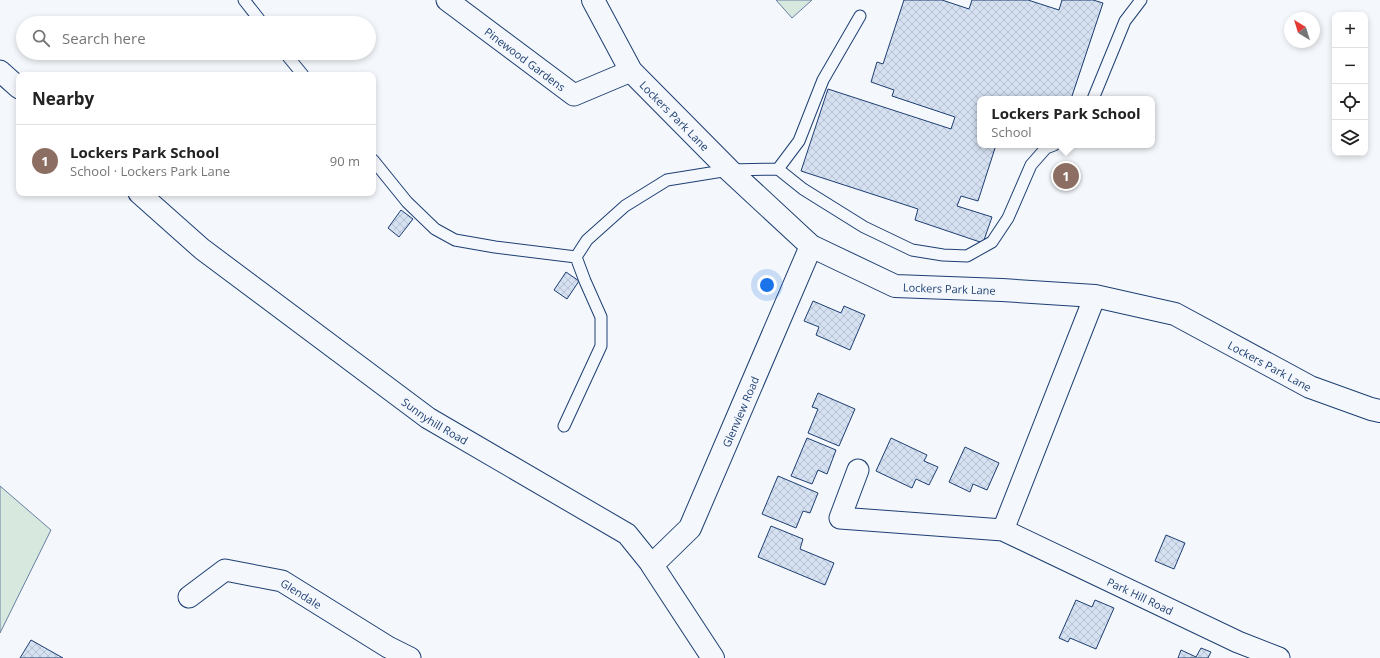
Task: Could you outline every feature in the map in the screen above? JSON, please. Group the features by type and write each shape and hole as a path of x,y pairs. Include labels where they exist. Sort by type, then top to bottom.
{"street":[{"name":"Pinewood Gardens","path":"447,0 574,95 631,70"},
{"name":"Lockers Park Lane","path":"593,0 631,70 729,170 811,246 895,286 1002,290 1096,296 1175,314 1310,387 1380,411"},
{"path":"0,71 16,85"},
{"name":"Sunnyhill Road","path":"142,196 202,249 428,418 627,534 652,565 713,658"},
{"name":"Glenview Road","path":"652,565 690,528 811,246"},
{"path":"1003,530 1096,296"},
{"name":"Park Hill Road","path":"858,470 840,518 1003,530 1238,642 1279,658"},
{"name":"Glendale","path":"188,597 225,570 282,581 388,647 410,658"}],"lane":[{"path":"244,0 257,16"},
{"path":"1095,96 1125,21 1140,0"},
{"path":"778,168 799,141 823,80 860,16"},
{"path":"291,60 301,72"},
{"path":"576,257 587,240 625,206 667,180 729,170 778,168 803,189 864,227 912,250 943,255 967,256 992,242 1008,218 1031,165 1046,148"},
{"path":"376,164 407,202 435,228 455,240 495,247 576,257"},
{"path":"564,426 601,346 601,317 576,257"}],"shaded area":[{"path":"776,0 812,0 792,18"},
{"path":"0,486 51,530 0,633"}],"building":[{"path":"904,0 942,0 969,9 972,0 1028,0 1059,10 1062,0 1093,0 1103,3 1072,96 977,96 977,148 995,148 978,201 961,196 957,206 992,217 983,243 915,220 918,209 801,171 828,89 951,129 955,117 892,96 894,90 871,82 877,62 883,64"},
{"path":"401,210 413,219 399,237 388,228"},
{"path":"566,272 579,281 567,299 554,290"},
{"path":"813,301 841,313 844,306 865,315 850,350 816,335 819,327 804,321"},
{"path":"818,393 855,409 839,446 808,433 818,409 812,407"},
{"path":"807,438 836,450 827,474 818,470 812,484 791,476"},
{"path":"891,438 927,455 924,461 938,467 929,485 916,479 912,488 876,471"},
{"path":"965,447 999,463 987,490 973,484 970,492 949,482"},
{"path":"778,476 818,493 810,513 803,511 796,528 762,514"},
{"path":"771,526 803,539 800,549 834,563 825,585 758,557"},
{"path":"1166,535 1185,543 1174,569 1155,561"},
{"path":"1076,600 1092,607 1095,600 1114,608 1096,649 1070,638 1068,642 1059,638"},
{"path":"31,640 63,658 20,658"},
{"path":"1201,648 1211,652 1208,658 1178,658 1181,650 1196,657"}],"place":[{"name":"Lockers Park School","path":"1066,176"}]}
